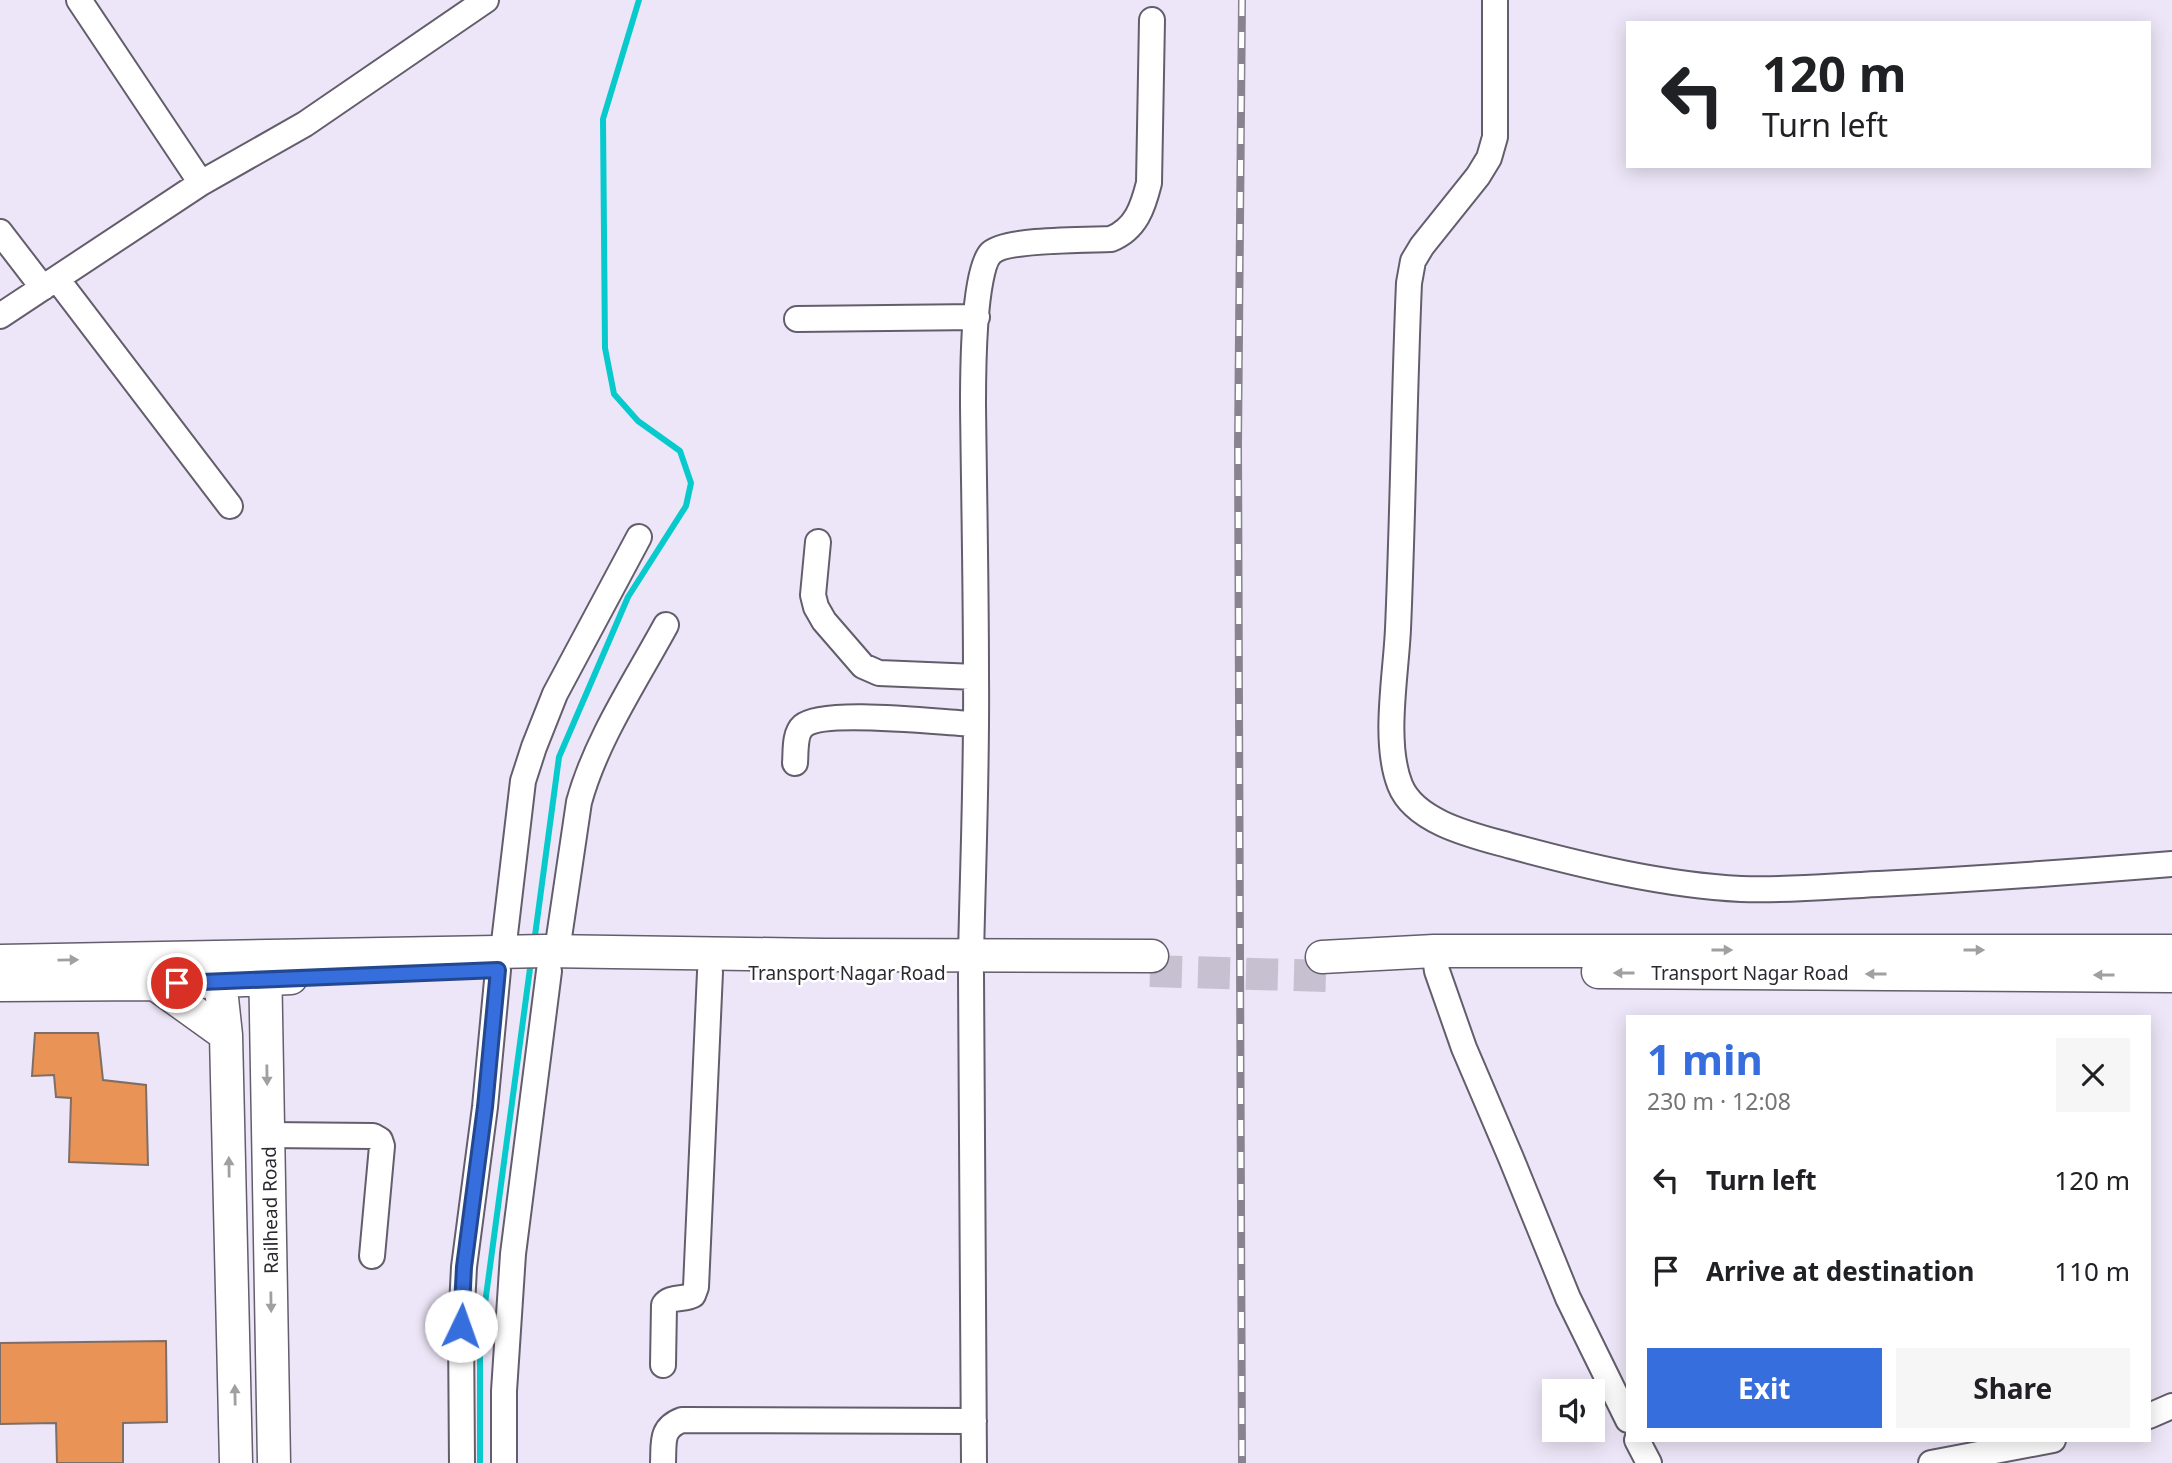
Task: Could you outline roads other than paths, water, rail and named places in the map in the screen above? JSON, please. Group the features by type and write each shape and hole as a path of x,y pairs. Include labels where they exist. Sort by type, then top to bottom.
{"main road":[{"name":"Transport Nagar Road","path":"1324,967 1435,961 2172,951"},
{"path":"265,968 306,978 504,960"},
{"path":"0,961 219,970 504,960 971,965"},
{"name":"Transport Nagar Road","path":"549,961 710,972 1151,963"},
{"name":"Transport Nagar Road","path":"1435,961 2172,976"},
{"name":"Railhead Road","path":"265,968 274,1463"},
{"path":"0,985 155,984 219,970"},
{"name":"Railhead Road","path":"219,970 226,1035 236,1463"},
{"path":"266,1028 306,978"},
{"path":"155,984 226,1035"}],"street":[{"path":"79,0 201,183"},
{"path":"0,316 201,183 305,124 486,0"},
{"path":"1495,0 1495,137 1489,158 1478,176 1422,246 1413,261 1409,283 1398,629 1392,722 1392,761 1401,789 1420,811 1462,832 1572,862 1665,880 1740,889 1919,882 2172,864"},
{"path":"974,1463 971,965 976,677 973,368 977,317 985,262 990,254 998,249 1015,244 1111,239 1133,224 1143,206 1150,183 1152,20"},
{"path":"0,232 50,283 230,506"},
{"path":"797,319 977,317"},
{"path":"462,1463 461,1326 464,1267 504,960 523,782 555,694 639,537"},
{"path":"818,542 813,576 816,607 824,621 863,666 879,673 976,677"},
{"path":"504,1463 504,1391 513,1254 549,961 579,802 593,760 666,625"},
{"path":"795,763 799,731 804,725 820,720 848,717 975,724"},
{"path":"1435,961 1464,1048 1568,1298 1626,1416"},
{"path":"663,1365 664,1306 671,1300 693,1295 696,1287 710,972"},
{"path":"268,1135 373,1136 380,1140 379,1200 372,1256"},
{"path":"2151,1415 2172,1406"},
{"path":"663,1463 664,1437 672,1423 682,1420 974,1421"},
{"path":"1638,1442 1649,1463"},
{"path":"1931,1463 2042,1442"}],"waterway":[{"path":"534,943 559,757 628,597 686,506 691,483 680,451 638,421 614,394 605,348 603,119 639,0"},
{"path":"480,1463 480,1341 531,961"}],"tunnel":[{"path":"1150,971 1327,976"}],"railway":[{"path":"1242,0 1238,446 1242,1463"}]}
